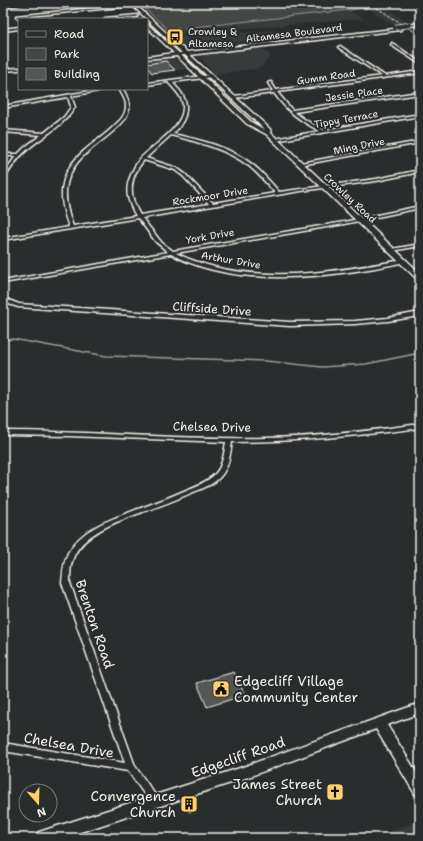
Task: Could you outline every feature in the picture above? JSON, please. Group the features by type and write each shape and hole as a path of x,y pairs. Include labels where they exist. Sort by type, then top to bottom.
{"main road":[{"path":"129,4 128,7 139,17 148,18"},
{"name":"Crowley Road","path":"129,4 135,6 234,97 268,130 268,133 275,140 420,277"},
{"name":"Altamesa Boulevard","path":"263,44 420,24"},
{"name":"Crowley Road","path":"148,26 249,123 268,133"},
{"name":"Altamesa Boulevard","path":"148,54 185,52 417,27"},
{"name":"Altamesa Boulevard","path":"148,58 175,53"},
{"path":"3,66 18,65"},
{"path":"3,70 18,69"},
{"name":"Edgecliff Road","path":"42,838 240,774 420,708"},
{"path":"380,723 420,790"}],"street":[{"path":"3,6 9,4 30,3"},
{"path":"18,18 17,16 129,4"},
{"path":"122,18 139,17"},
{"path":"3,30 18,28"},
{"path":"392,44 420,63"},
{"path":"340,47 385,77"},
{"name":"Gumm Road","path":"234,97 420,72"},
{"path":"148,84 211,76"},
{"name":"Arthur Drive","path":"169,81 181,94 184,112 178,126 142,158 133,173 129,190 131,201 139,217 157,239 171,252 196,264 239,273 274,276 327,274 403,261"},
{"path":"270,83 290,111 323,131"},
{"path":"3,107 102,90"},
{"path":"72,228 66,215 63,199 63,190 68,174 73,164 83,154 122,121 127,112 128,104 122,90"},
{"name":"Jessie Place","path":"290,111 420,92"},
{"path":"3,178 19,155 70,113 73,107 69,96"},
{"name":"Tippy Terrace","path":"275,140 420,115"},
{"path":"3,132 44,134"},
{"path":"170,134 214,146 238,157 250,166 278,194"},
{"name":"Ming Drive","path":"300,164 420,142"},
{"path":"3,156 19,155"},
{"path":"142,158 176,169 184,175 212,205"},
{"name":"Rockmoor Drive","path":"3,239 278,194 376,180 420,171"},
{"name":"York Drive","path":"3,282 420,207"},
{"path":"392,250 420,245"},
{"name":"Cliffside Drive","path":"3,300 18,305 290,324 369,322 420,314"},
{"name":"Chelsea Drive","path":"3,433 228,440 298,438 420,426"},
{"name":"Brenton Road","path":"155,802 131,768 66,583 65,572 74,550 82,540 96,528 112,520 172,499 218,476 225,464 228,440"},
{"name":"Chelsea Drive","path":"3,746 131,768"}],"shaded area":[{"path":"359,3 377,3 410,23 394,25"},
{"path":"348,10 364,19 172,34 168,30"},
{"path":"279,30 288,37 190,48 187,48 177,37"},
{"path":"262,48 271,56 261,67 255,69 215,74 200,57 207,54"},
{"path":"176,59 188,69 148,74 148,61"},
{"path":"420,820 420,838 372,838"}],"green space":[{"path":"139,3 359,3 367,8 168,30"}],"building":[{"path":"166,61 175,70 152,73 148,68 148,64"},
{"name":"Edgecliff Village Community Center","path":"234,672 245,695 207,707 197,683"},
{"name":"Convergence Church","path":"191,798 195,810 189,812 184,800"}],"waterway":[{"path":"3,340 13,339 106,356 266,361 322,367 366,364 420,353"}],"railway":[{"path":"369,3 420,35"}],"place":[{"name":"Crowley & Altamesa","path":"175,37"},
{"name":"Edgecliff Village Community Center","path":"221,689"},
{"name":"James Street Church","path":"335,792"},
{"name":"Convergence Church","path":"189,804"}]}
